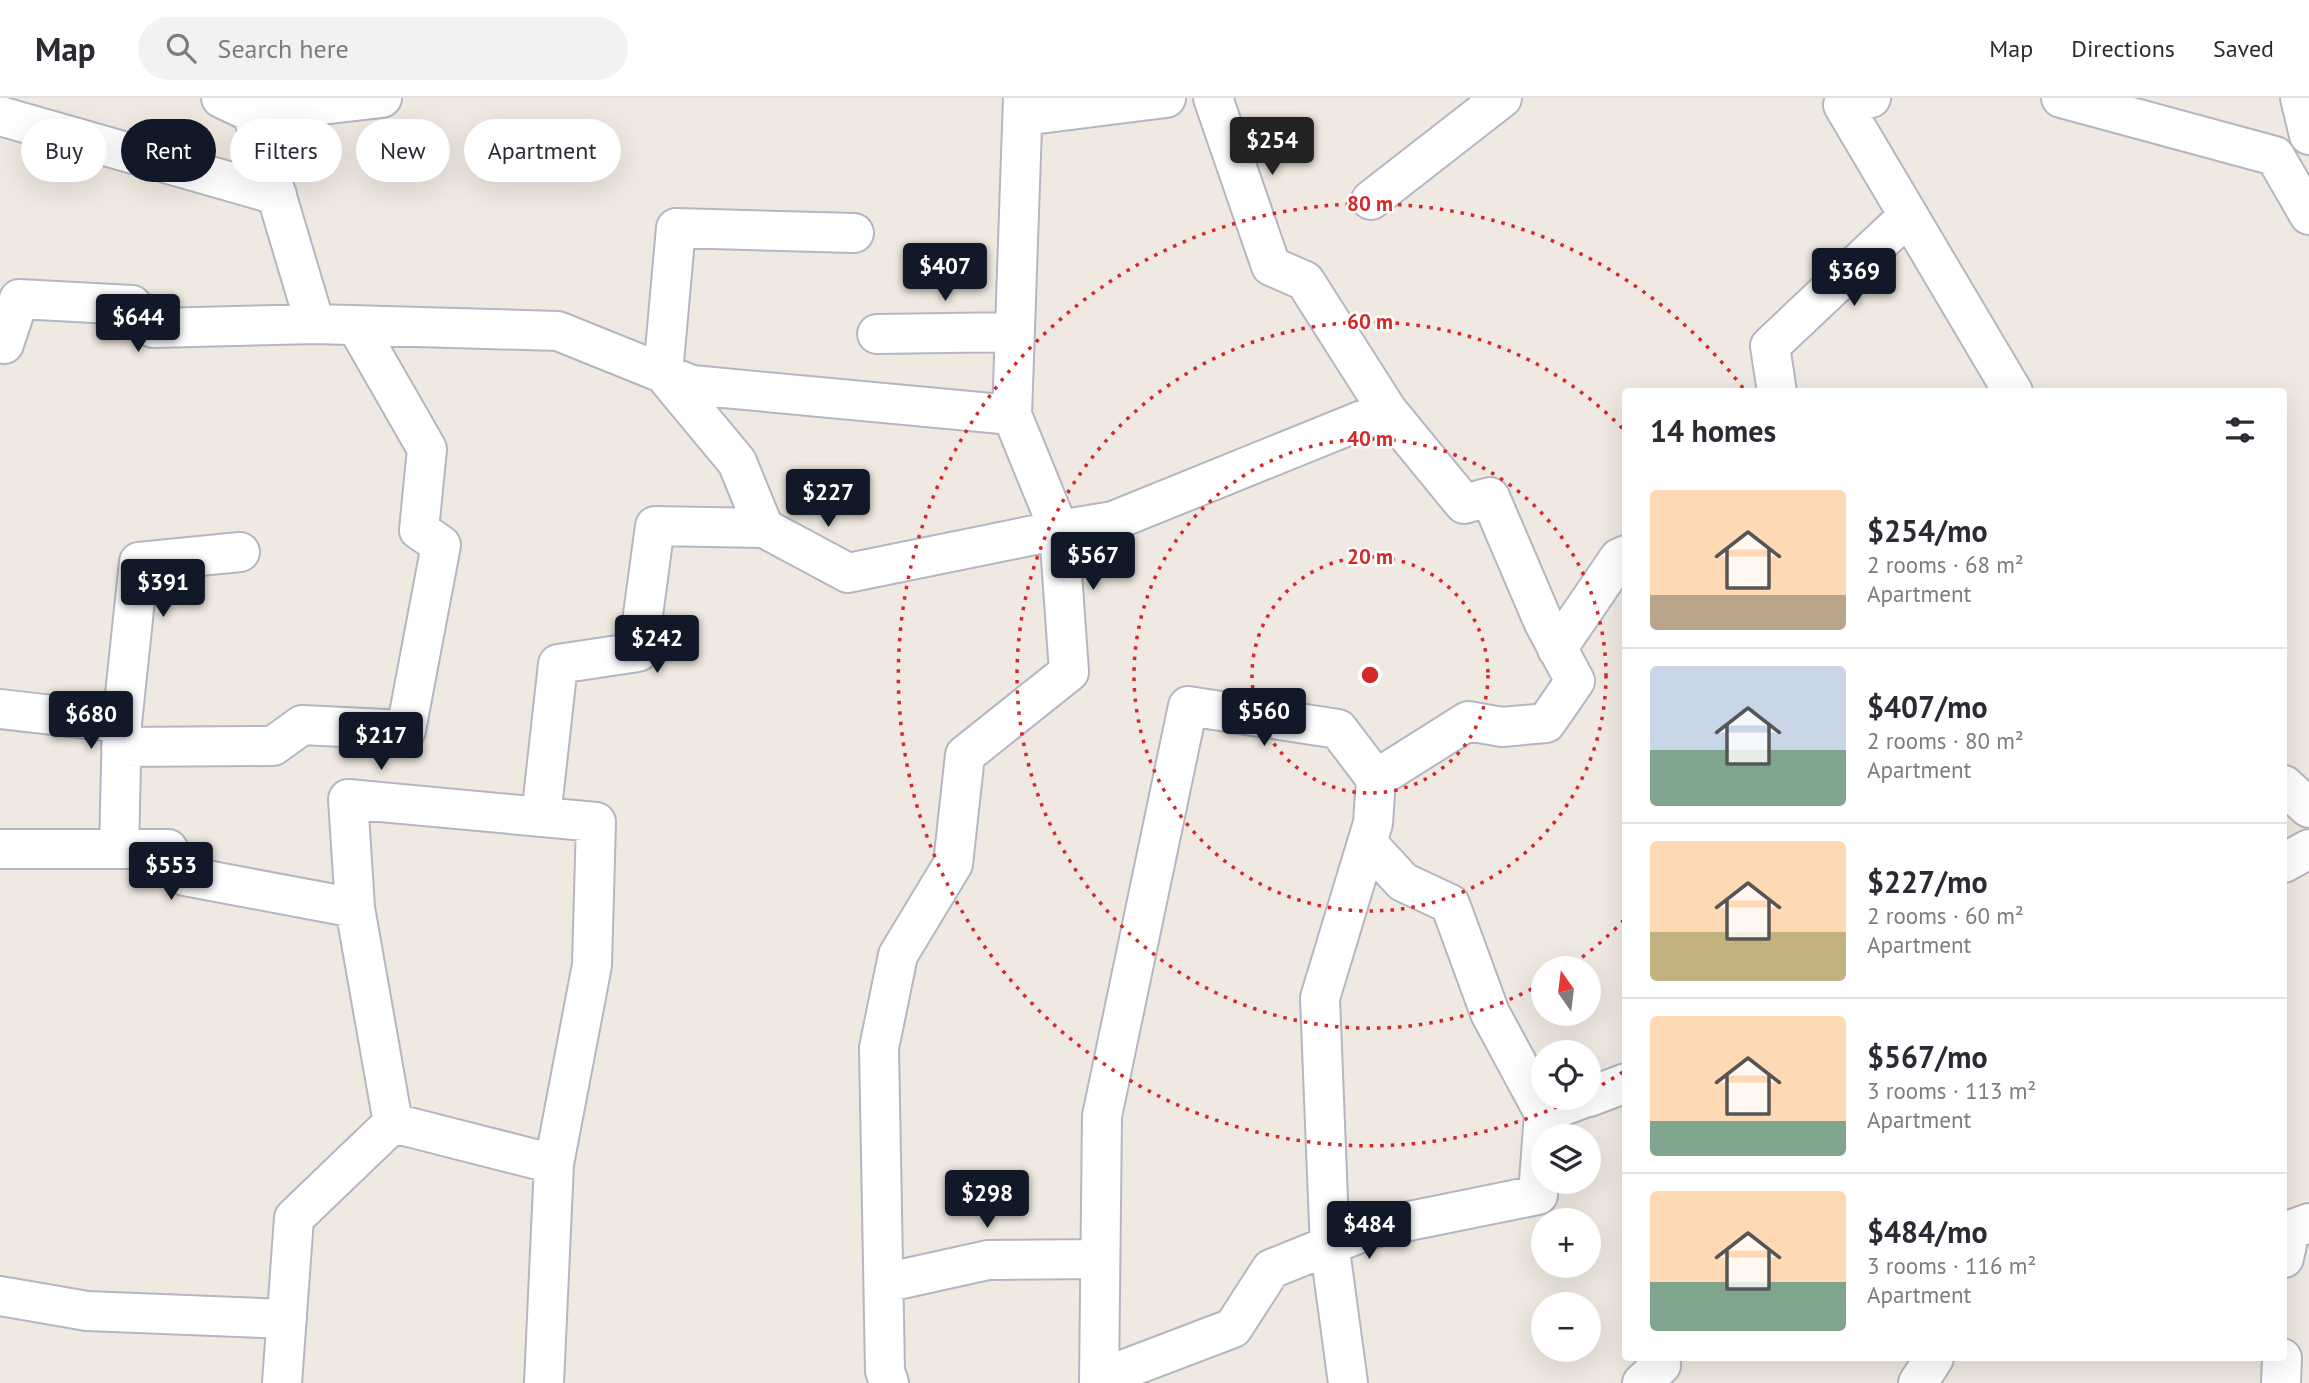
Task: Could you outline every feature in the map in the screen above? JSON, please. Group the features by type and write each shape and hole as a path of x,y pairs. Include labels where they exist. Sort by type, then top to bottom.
{"street":[{"path":"315,324 276,195 236,106 382,98"},
{"path":"889,1383 885,1371 879,1048 898,955 953,864 965,755 1069,672 1059,530 1012,415 1023,107 1166,98"},
{"path":"1213,98 1271,266 1305,281 1387,410 1464,504 1490,497 1542,621 1575,681 1546,723 1502,727 1468,721 1376,779"},
{"path":"1371,200 1502,98"},
{"path":"2061,98 2275,156 2304,197"},
{"path":"2300,98 2309,135"},
{"path":"1851,100 1908,216 2011,388"},
{"path":"0,116 276,195"},
{"path":"1776,388 1770,346 1908,216"},
{"path":"764,528 737,462 663,373 676,228 854,233"},
{"path":"0,343 4,344 19,299 132,305 153,328 315,324 558,331 692,385 1012,415"},
{"path":"0,709 121,735 273,746 302,725 406,730 441,545 419,530 427,449 356,325"},
{"path":"877,334 1015,332"},
{"path":"541,817 558,664 638,652 655,526 764,528 848,573 1113,521 1387,410"},
{"path":"119,849 121,735 139,562 240,552"},
{"path":"1557,649 1622,557"},
{"path":"1348,1383 1330,1245 1320,998 1373,822 1376,779 1338,729 1188,706 1102,1116 1099,1381 1233,1328 1271,1269 1330,1245 1370,1229 1538,1195 1544,1113 1490,1013 1450,904 1403,882 1367,843"},
{"path":"2287,788 2309,808"},
{"path":"393,1123 355,908 348,799 596,822 592,965 554,1164 544,1383"},
{"path":"0,849 168,849 186,876 355,908"},
{"path":"2287,861 2309,849"},
{"path":"1601,1092 1622,1084"},
{"path":"1544,1113 1552,1110"},
{"path":"393,1123 554,1164"},
{"path":"282,1383 294,1218 393,1123"},
{"path":"884,1283 988,1260 1100,1259"},
{"path":"0,1296 87,1311 287,1319"},
{"path":"1918,1383 1932,1361"},
{"path":"2281,1383 2282,1361"}]}
